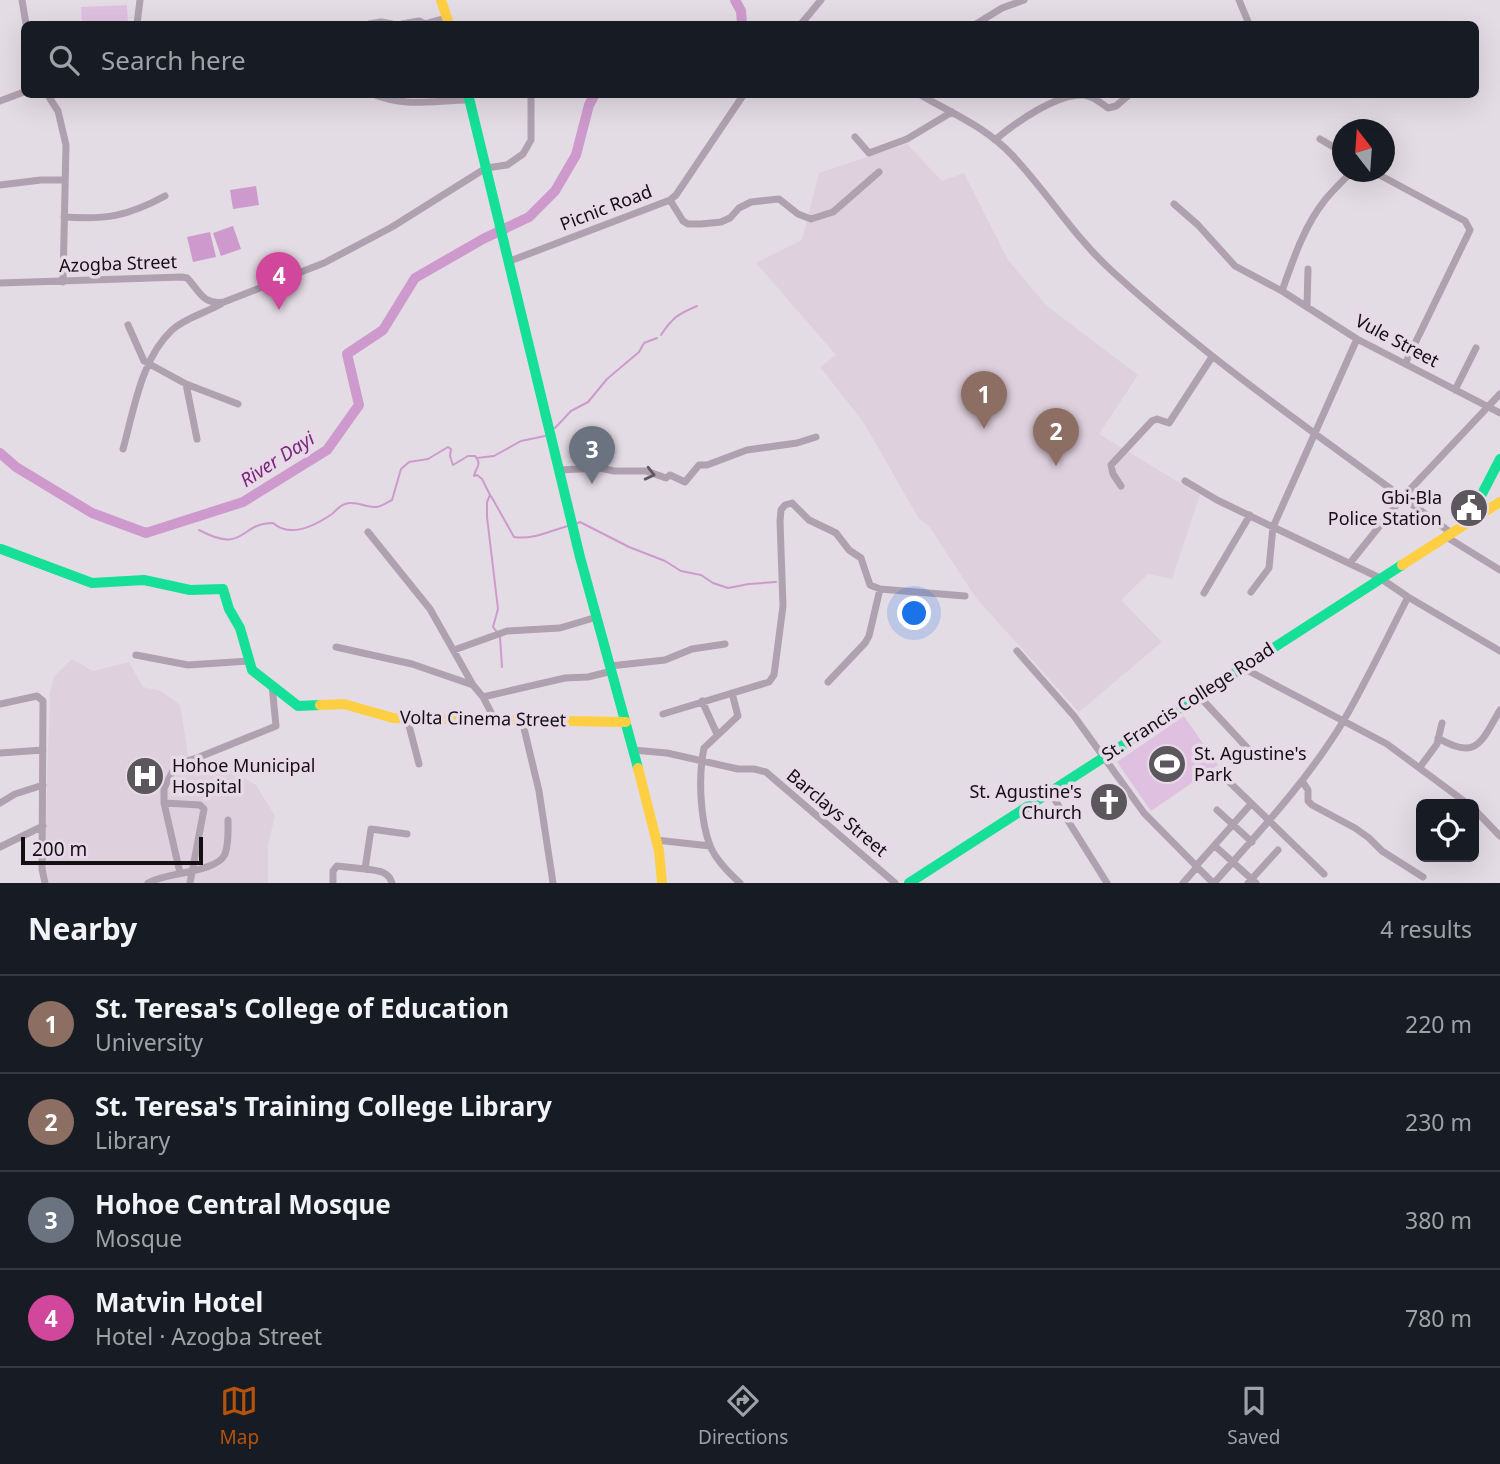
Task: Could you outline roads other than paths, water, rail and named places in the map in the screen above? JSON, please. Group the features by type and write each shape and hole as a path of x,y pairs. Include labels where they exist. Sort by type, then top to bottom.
{"main road":[{"path":"442,0 448,21"},
{"path":"468,98 510,261 558,470 656,841 662,883"},
{"path":"1468,522 1500,459"},
{"name":"St. Francis College Road","path":"909,883 1500,502"},
{"name":"Volta Cinema Street","path":"1,549 92,583 144,580 191,590 223,589 229,609 240,628 254,672 298,706 344,704 383,716 407,718 626,722"}],"street":[{"path":"22,0 26,21"},
{"path":"137,21 139,0"},
{"path":"806,21 821,0"},
{"path":"981,21 1015,1 1024,0"},
{"path":"1239,0 1248,21"},
{"path":"0,101 21,93"},
{"path":"50,98 58,111 66,145 64,282"},
{"path":"387,98 409,104 459,98"},
{"path":"123,449 138,390 164,339 173,330 224,302 324,263 352,249 486,168 506,165 523,154 531,140 531,98"},
{"name":"Picnic Road","path":"510,261 670,200 741,98"},
{"path":"926,98 981,128 995,139 1012,155 1082,242 1212,357 1500,570"},
{"path":"995,139 1021,118 1068,98"},
{"path":"1092,98 1108,108 1124,98"},
{"path":"855,137 869,153 907,139 952,113"},
{"path":"1320,139 1332,146"},
{"path":"670,200 683,221 692,225 721,222 751,202 779,199 798,214 811,219 833,212 879,172"},
{"path":"0,184 65,180"},
{"path":"1282,292 1307,228 1323,201 1341,182"},
{"path":"1393,182 1465,220 1470,230 1405,364"},
{"path":"64,217 88,219 130,213 165,196"},
{"name":"Vule Street","path":"1174,204 1198,225 1235,266 1307,306 1357,339 1500,413"},
{"path":"1307,306 1308,269"},
{"name":"Azogba Street","path":"0,283 182,277 187,278 207,301 224,302"},
{"path":"128,325 142,358 150,364 186,384 237,404"},
{"path":"1251,592 1269,568 1273,527 1357,339"},
{"path":"1455,390 1476,348"},
{"path":"1121,486 1111,465 1152,421 1157,419 1169,424 1212,357"},
{"path":"186,384 197,439"},
{"path":"1350,563 1402,498 1500,394"},
{"path":"558,470 600,468 646,471 666,478 670,475 685,482 699,465 707,465 756,448 797,443 816,437"},
{"path":"1185,481 1217,500 1380,578 1500,651"},
{"path":"663,714 769,682 774,675 783,613 780,522 781,510 785,505 792,503 809,520 836,533 849,550 861,558 868,582 880,589 965,596"},
{"path":"1204,593 1250,516"},
{"path":"368,531 430,609 495,720"},
{"path":"828,682 869,636 880,589"},
{"path":"1017,651 1074,716 1144,813 1214,883 1302,781 1344,720 1408,597"},
{"path":"454,650 507,631 560,628 597,617"},
{"path":"483,696 565,678 588,677 611,669 666,660 692,649 725,645"},
{"path":"336,648 412,664 473,685"},
{"path":"136,655 188,665 249,661"},
{"path":"1243,668 1387,744 1462,799"},
{"path":"180,873 164,803 164,788 168,778 178,765 276,726 272,685"},
{"path":"732,693 738,716 706,745 701,759 700,789 710,846 740,883"},
{"path":"1199,696 1251,752"},
{"path":"0,704 41,697 43,701 42,869 45,883"},
{"path":"702,701 718,734"},
{"path":"1438,738 1456,748 1474,747 1483,739 1500,710"},
{"path":"407,718 419,764"},
{"path":"522,720 539,791 553,883"},
{"path":"1420,767 1431,754 1442,723"},
{"path":"0,753 43,750"},
{"name":"Barclays Street","path":"633,750 701,759 738,769 766,772 895,883"},
{"path":"1219,772 1324,874"},
{"path":"1302,781 1307,786 1308,801 1369,838 1382,851 1423,877"},
{"path":"0,803 25,790 43,785"},
{"path":"1050,792 1107,883"},
{"path":"164,803 200,805 204,809 190,883"},
{"path":"1183,883 1251,804"},
{"path":"1217,810 1252,842"},
{"path":"1479,814 1500,836"},
{"path":"148,883 158,878 192,871 222,859 228,843 228,820"},
{"path":"0,847 43,826"},
{"path":"365,869 371,829 407,834"},
{"path":"656,841 710,846"},
{"path":"1215,846 1252,882 1278,850"},
{"path":"333,883 333,871 337,866 385,872 392,883"}],"waterway":[{"name":"River Dayi","path":"735,0 741,11 742,21"},
{"name":"River Dayi","path":"0,453 16,467 92,513 146,533 243,502 327,450 359,405 347,354 383,330 415,278 483,239 529,217 555,191 576,155 593,98"},
{"path":"661,335 676,317 697,306"},
{"path":"555,428 571,411 588,402 607,379 639,352 644,343 657,338"},
{"path":"477,458 494,456 521,441 545,436"},
{"path":"199,530 214,537 234,539 262,524 273,523 288,530 303,529 326,518 345,504 377,507 392,500 401,469 409,462 428,459 448,447 451,449 453,465 468,456 475,456 478,464 474,476 482,479 490,495 487,517 498,609 493,627 497,632"},
{"path":"491,496 514,537 535,536 568,526"},
{"path":"576,524 580,522 681,571 701,575 728,588 776,582"},
{"path":"500,637 502,667"}],"place":[{"name":"Matvin Hotel","path":"279,310"},
{"name":"St. Teresa's College of Education","path":"984,429"},
{"name":"St. Teresa's Training College Library","path":"1056,466"},
{"name":"Hohoe Central Mosque","path":"592,484"},
{"name":"Gbi-Bla Police Station","path":"1469,508"},
{"name":"St. Agustine's Park","path":"1167,764"},
{"name":"Hohoe Municipal Hospital","path":"145,776"},
{"name":"St. Agustine's Church","path":"1109,802"}]}
